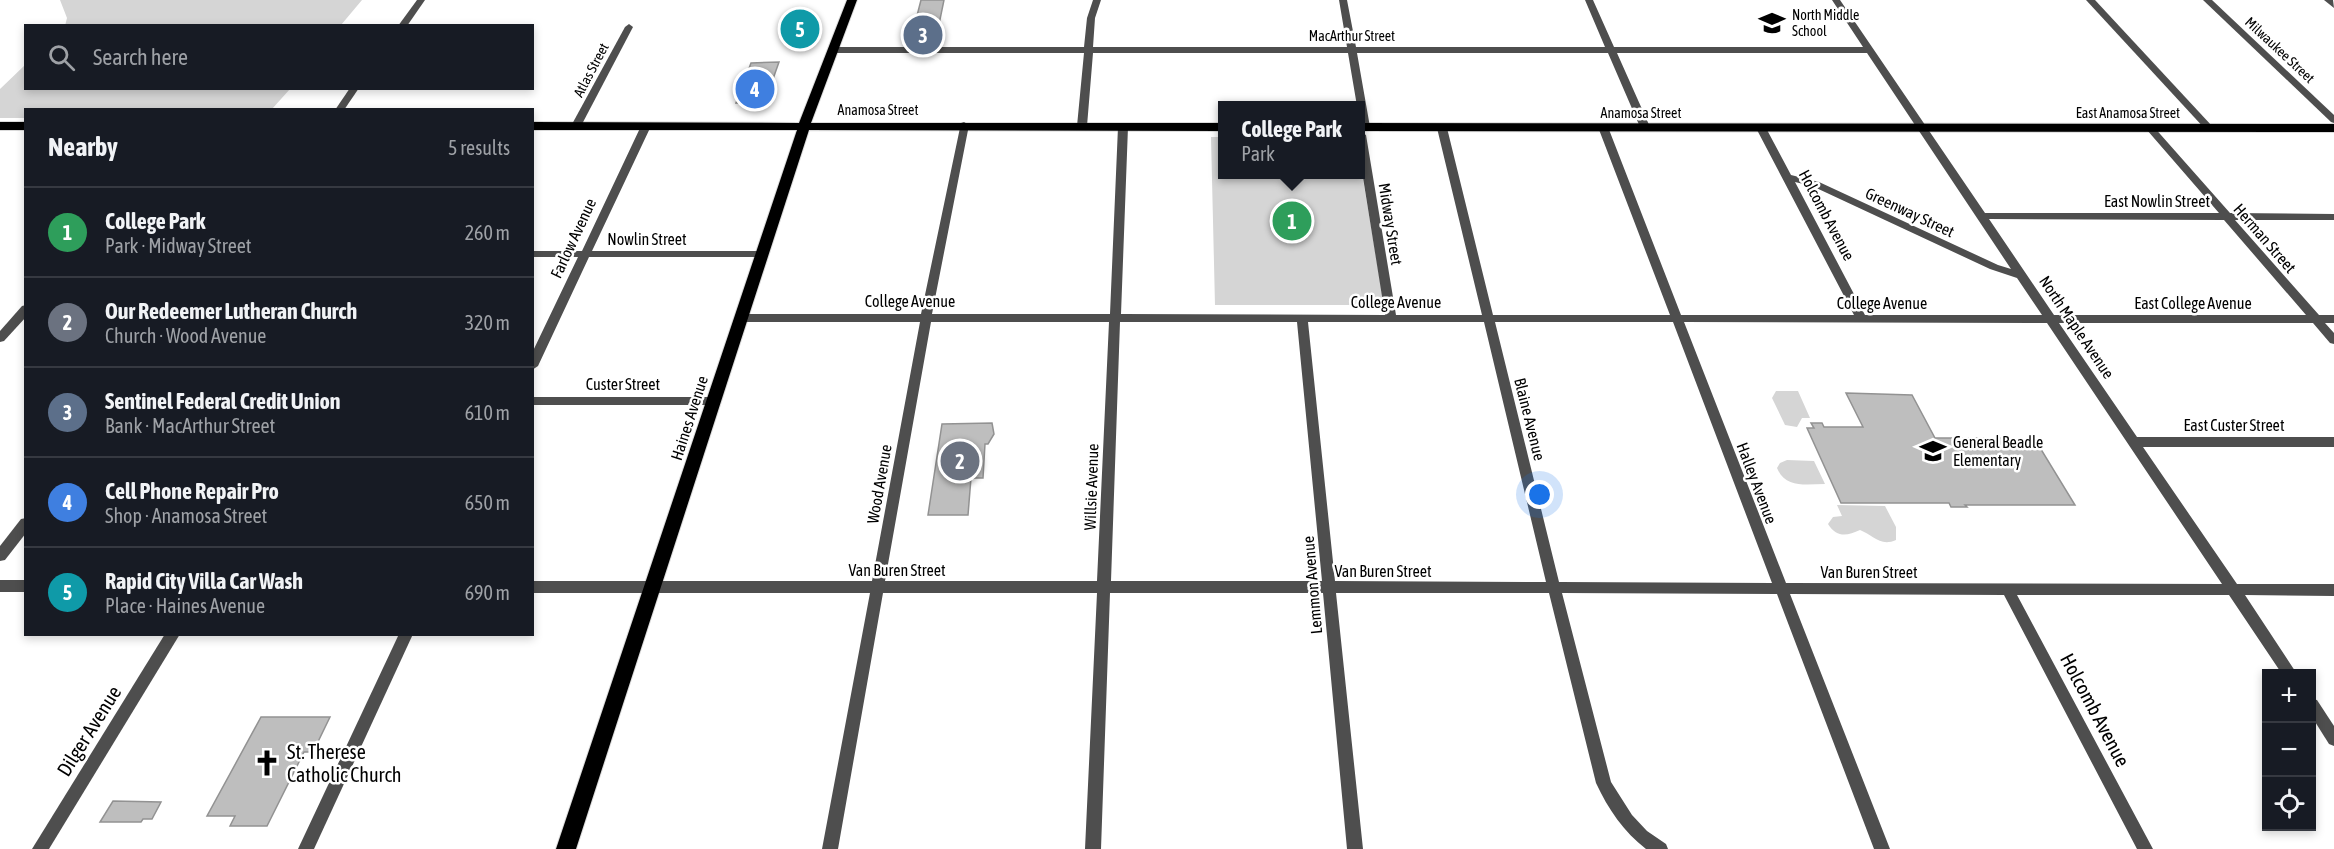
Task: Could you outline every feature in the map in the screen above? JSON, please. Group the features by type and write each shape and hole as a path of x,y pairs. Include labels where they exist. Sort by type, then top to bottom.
{"main road":[{"name":"Haines Avenue","path":"566,849 816,90 834,50 852,0"},
{"path":"0,126 24,126"},
{"name":"Anamosa Street","path":"534,126 1218,127"},
{"name":"East Anamosa Street","path":"1921,128 2334,128"},
{"name":"Anamosa Street","path":"1365,130 1921,128"}],"street":[{"path":"404,24 422,0"},
{"path":"1082,126 1091,18 1097,0"},
{"name":"Midway Street","path":"1343,0 1353,50 1359,101"},
{"path":"1588,0 1645,128"},
{"name":"North Maple Avenue","path":"1836,0 2287,669"},
{"path":"2090,0 2209,128"},
{"name":"Milwaukee Street","path":"2207,0 2334,120"},
{"path":"2328,0 2334,5"},
{"name":"Atlas Street","path":"576,126 629,27"},
{"name":"MacArthur Street","path":"834,50 1869,50"},
{"path":"340,108 354,90"},
{"name":"Wood Avenue","path":"830,849 926,318 964,125"},
{"name":"Farlow Avenue","path":"534,362 646,126"},
{"name":"Willsie Avenue","path":"1093,849 1123,127"},
{"name":"Blaine Avenue","path":"1442,128 1604,783 1621,813 1655,846"},
{"name":"Halley Avenue","path":"1603,128 1882,849"},
{"name":"Holcomb Avenue","path":"1761,128 1862,319"},
{"name":"Herman Street","path":"2150,128 2334,340"},
{"name":"Midway Street","path":"1365,149 1391,318"},
{"name":"Greenway Street","path":"1786,177 1815,184 1994,267 2020,275"},
{"name":"East Nowlin Street","path":"1981,216 2334,217"},
{"name":"Nowlin Street","path":"534,254 762,254"},
{"path":"0,338 24,311"},
{"name":"College Avenue","path":"741,318 2051,320"},
{"name":"Lemmon Avenue","path":"1302,318 1355,849"},
{"name":"East College Avenue","path":"2051,320 2334,320"},
{"path":"0,324 24,324"},
{"name":"Custer Street","path":"534,401 713,401"},
{"name":"East Custer Street","path":"2134,442 2334,442"},
{"path":"0,556 24,526"},
{"path":"0,586 24,586"},
{"name":"Van Buren Street","path":"534,587 2334,590"},
{"name":"Holcomb Avenue","path":"2008,590 2145,849"},
{"name":"Dilger Avenue","path":"40,849 172,636"},
{"path":"306,849 405,636"},
{"path":"2316,711 2334,738"}],"shaded area":[{"path":"60,0 362,0 342,24 66,24 67,18"},
{"path":"24,66 24,90 289,90 273,108 24,108 24,118 0,118 0,89"},
{"path":"1211,137 1218,137 1218,179 1363,179 1384,305 1215,305"},
{"path":"1776,391 1798,391 1810,418 1802,418 1797,427 1785,425 1772,398"},
{"path":"1787,460 1814,461 1825,484 1798,484 1786,479 1777,468 1780,463"},
{"path":"1837,505 1885,506 1896,527 1896,540 1881,541 1860,530 1851,534 1835,532 1828,524 1833,517 1842,516"}],"building":[{"path":"921,0 944,0 936,39 911,39"},
{"path":"798,21 810,22 803,37 791,37"},
{"path":"779,62 773,79 775,82 765,103 736,103 751,63"},
{"name":"General Beadle Elementary","path":"1846,393 1912,395 1935,438 2011,438 2016,446 2039,446 2075,505 1951,507 1949,503 1841,503 1807,428 1814,428 1811,423 1822,423 1824,427 1863,427"},
{"path":"992,423 994,434 988,444 985,444 983,478 971,478 968,515 928,515 942,424"},
{"name":"St. Therese Catholic Church","path":"261,717 330,717 313,752 304,752 267,826 230,826 235,816 207,816"},
{"path":"113,801 161,802 152,819 143,819 141,822 100,822"}],"place":[{"name":"North Middle School","path":"1772,23"},
{"name":"Rapid City Villa Car Wash","path":"800,29"},
{"name":"Sentinel Federal Credit Union","path":"923,35"},
{"name":"Cell Phone Repair Pro","path":"755,89"},
{"name":"College Park","path":"1292,221"},
{"name":"General Beadle Elementary","path":"1933,451"},
{"name":"Our Redeemer Lutheran Church","path":"960,461"},
{"name":"St. Therese Catholic Church","path":"267,763"}]}
